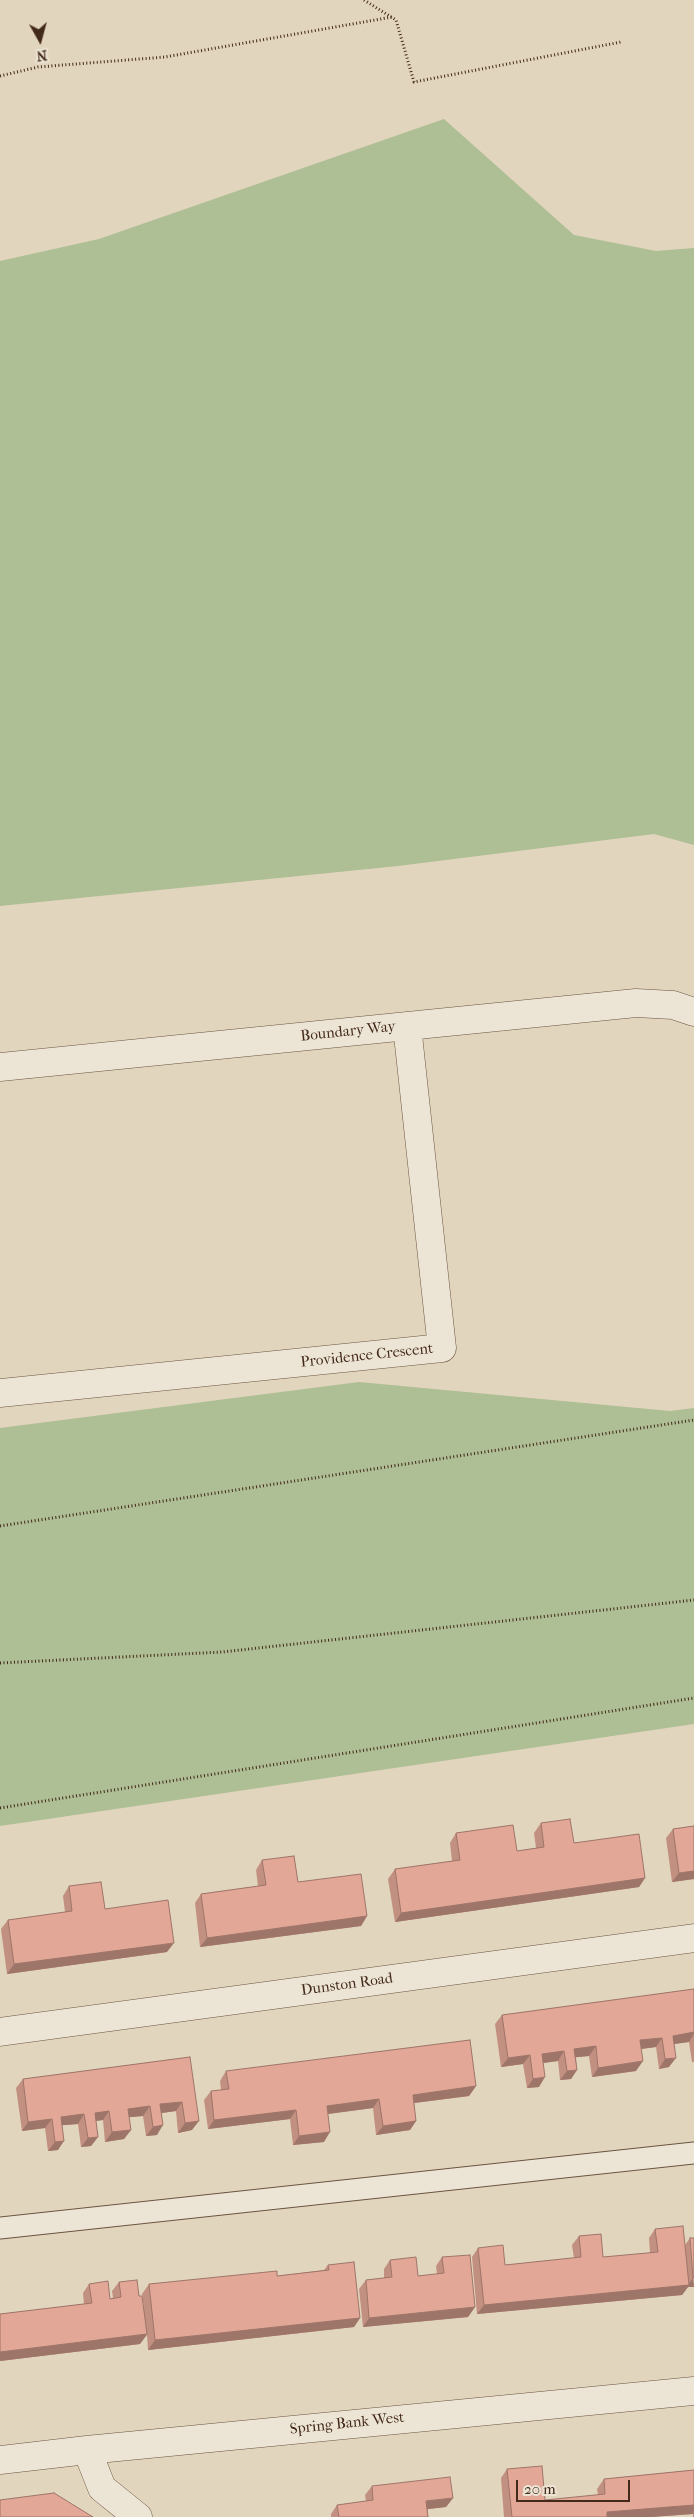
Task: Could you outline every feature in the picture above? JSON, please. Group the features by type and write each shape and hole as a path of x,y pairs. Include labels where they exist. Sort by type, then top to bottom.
{"street":[{"name":"Boundary Way","path":"0,1067 636,1003 673,1005 694,1012"},
{"name":"Providence Crescent","path":"0,1393 442,1348 407,1026"},
{"name":"Dunston Road","path":"0,2032 694,1938"},
{"name":"Spring Bank West","path":"0,2460 694,2391"},
{"path":"86,2450 102,2488 138,2517"}],"lane":[{"path":"0,2228 694,2153"}],"path":[{"path":"364,0 396,20 414,82 621,42"},
{"path":"0,76 38,67 164,56 392,17"},
{"path":"0,1526 694,1420"},
{"path":"0,1663 222,1652 694,1600"},
{"path":"0,1808 694,1698"}],"green space":[{"path":"444,119 574,235 656,251 694,248 694,845 654,834 398,866 0,906 0,261 99,239"},
{"path":"359,1382 670,1411 694,1408 694,1724 0,1826 0,1428"}],"building":[{"path":"570,1819 574,1843 639,1834 645,1878 401,1913 395,1869 460,1860 456,1833 513,1825 517,1851 544,1847 541,1823"},
{"path":"694,1826 694,1871 679,1873 673,1829"},
{"path":"294,1856 298,1882 361,1874 367,1916 207,1938 201,1894 266,1885 262,1860"},
{"path":"101,1882 105,1909 168,1900 174,1943 14,1964 8,1920 72,1911 69,1886"},
{"path":"694,1989 694,2032 673,2036 676,2058 665,2059 662,2038 640,2040 643,2061 598,2068 596,2046 574,2049 577,2070 567,2071 564,2051 542,2054 545,2077 533,2079 530,2055 508,2058 502,2015"},
{"path":"470,2040 476,2086 413,2095 416,2121 383,2126 379,2099 327,2106 330,2132 299,2136 296,2110 214,2120 211,2091 229,2089 226,2071"},
{"path":"190,2057 199,2121 185,2123 182,2102 160,2104 163,2125 153,2127 150,2106 128,2109 131,2130 112,2132 109,2111 95,2113 98,2137 88,2138 84,2114 61,2117 64,2141 55,2142 52,2119 28,2122 23,2079"},
{"path":"683,2226 689,2285 484,2305 478,2248 503,2245 505,2265 581,2257 579,2236 601,2234 603,2257 658,2252 655,2229"},
{"path":"690,2238 694,2238 694,2278 693,2278"},
{"path":"470,2255 475,2307 369,2318 366,2280 392,2277 390,2260 416,2257 418,2276 444,2273 442,2257"},
{"path":"354,2262 360,2318 155,2340 149,2284 277,2271 277,2276 329,2270 328,2265"},
{"path":"137,2280 139,2296 142,2296 147,2334 0,2352 0,2314 92,2303 89,2284 108,2281 110,2299 121,2297 119,2282"},
{"path":"542,2466 545,2500 605,2494 604,2479 694,2470 694,2505 607,2512 607,2517 512,2517 507,2469"},
{"path":"450,2477 453,2498 426,2501 428,2517 339,2517 337,2505 373,2500 372,2486"},
{"path":"54,2493 93,2517 0,2517 0,2500"}]}
